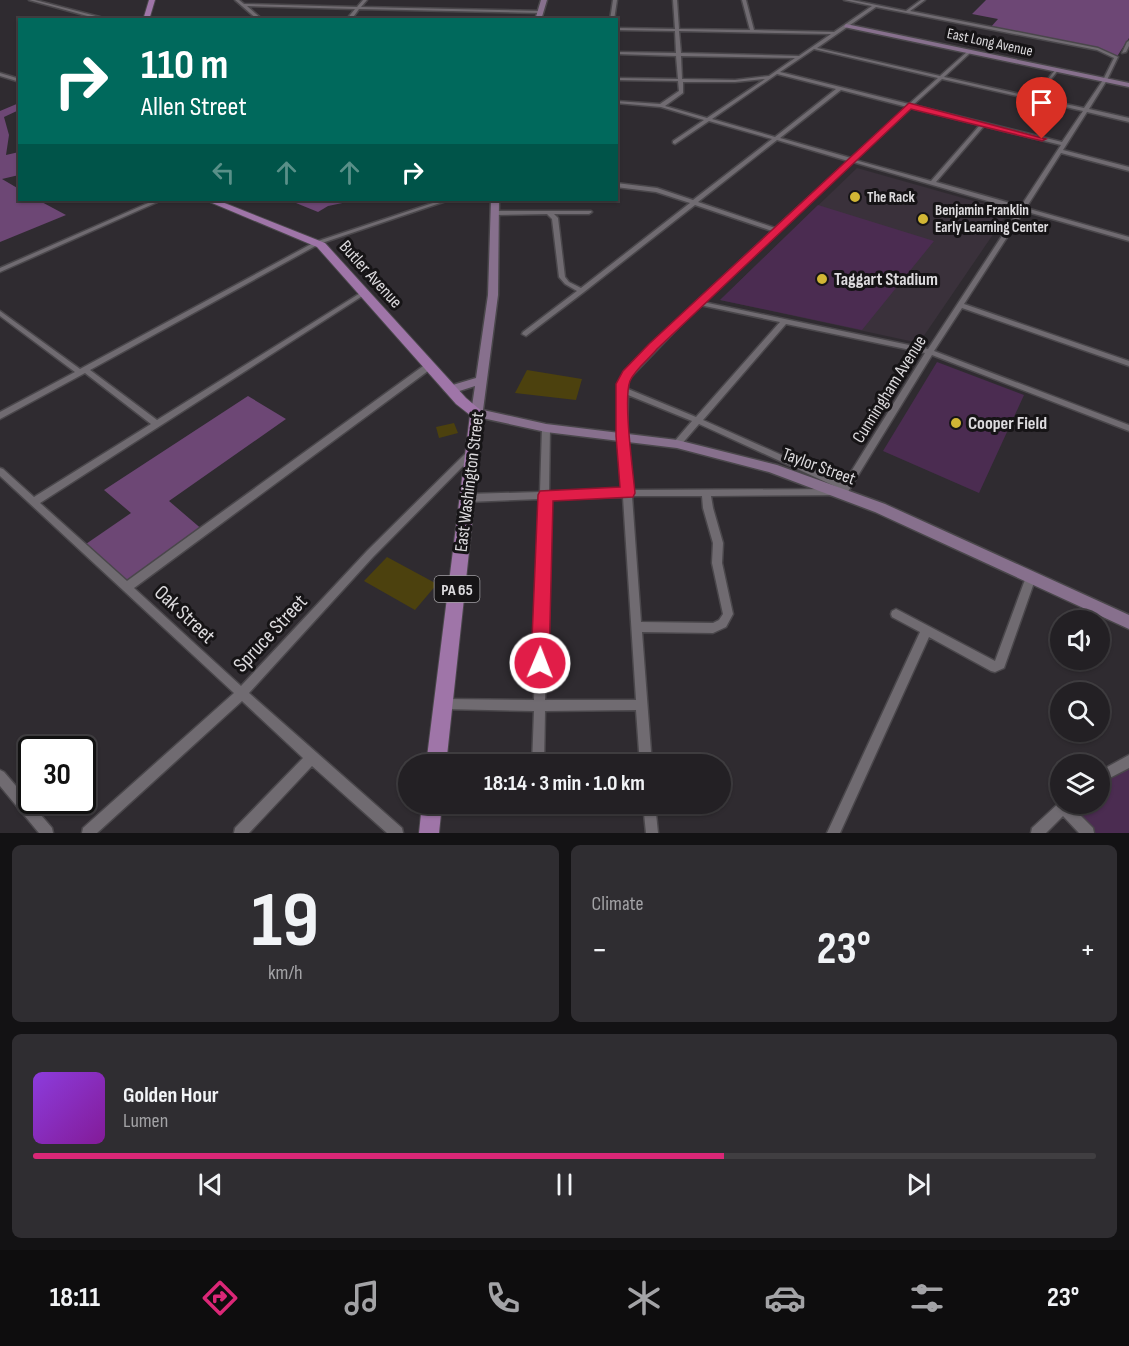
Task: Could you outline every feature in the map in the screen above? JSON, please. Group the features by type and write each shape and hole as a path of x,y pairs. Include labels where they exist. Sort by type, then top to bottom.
{"main road":[{"path":"147,18 153,0"},
{"path":"538,18 544,0"},
{"name":"East Long Avenue","path":"846,26 1129,85"},
{"name":"Butler Avenue","path":"212,201 317,243 450,390 477,413"},
{"name":"East Washington Street","path":"437,754 493,295 495,201"},
{"path":"450,390 482,380"},
{"name":"Taylor Street","path":"477,413 546,428 677,444 754,463 844,490 1129,622"},
{"path":"429,833 431,814"}],"street":[{"path":"31,0 101,18"},
{"path":"237,0 258,18"},
{"path":"350,18 365,0"},
{"path":"612,18 615,0"},
{"path":"661,106 681,92 675,0"},
{"path":"744,0 752,32"},
{"path":"846,0 907,12 923,0"},
{"path":"866,4 872,0"},
{"path":"242,5 540,12"},
{"path":"675,142 875,6"},
{"name":"Cunningham Avenue","path":"844,490 1105,80 1116,58 1098,49 907,12"},
{"path":"618,29 834,33"},
{"path":"1124,52 1129,42"},
{"path":"813,48 1129,120"},
{"path":"645,754 623,436 622,390 627,374 698,303 968,52"},
{"path":"618,53 800,57"},
{"path":"1034,98 1056,70"},
{"path":"777,73 983,124 1129,168"},
{"path":"0,74 18,80"},
{"path":"618,79 735,81 770,78"},
{"path":"526,334 839,88"},
{"path":"618,102 661,106 1129,239"},
{"path":"932,184 983,124"},
{"path":"618,185 647,188 776,230"},
{"path":"0,270 157,201"},
{"path":"0,416 317,243 443,201"},
{"path":"495,213 589,212"},
{"path":"548,213 555,217 562,278 582,291"},
{"path":"34,502 364,293"},
{"path":"698,303 930,352 1129,428"},
{"path":"961,305 1129,364"},
{"path":"0,314 156,423"},
{"path":"677,444 785,321"},
{"path":"128,587 429,366"},
{"name":"Taylor Street","path":"622,390 699,421 844,490"},
{"path":"538,754 546,428"},
{"name":"Spruce Street","path":"88,833 242,693 370,554 473,451"},
{"name":"Oak Street","path":"0,471 394,832"},
{"path":"467,498 844,490"},
{"path":"637,627 713,628 721,626 726,621 728,614 717,563 718,543 706,492"},
{"path":"896,614 995,667 1000,664 1031,577"},
{"path":"833,833 926,631"},
{"path":"443,704 642,705"},
{"path":"240,833 312,758"},
{"path":"1110,771 1129,761"},
{"path":"0,776 47,833"},
{"path":"650,814 652,833"},
{"path":"1037,833 1057,814"},
{"path":"1072,814 1088,833"}],"shaded area":[{"path":"986,0 1129,0 1129,38 1116,58 1098,49 990,28 998,19 972,14"},
{"path":"18,103 18,110 4,117 9,135 6,155 18,152 18,175 2,179 18,188 18,201 40,201 66,215 0,242 0,111"},
{"path":"857,168 1009,211 919,343 720,300"},
{"path":"300,201 352,201 328,206 318,212 296,203"},
{"name":"Taggart Stadium","path":"818,205 934,241 862,330 720,300"},
{"name":"Cooper Field","path":"937,362 1024,395 979,493 883,451"},
{"path":"248,396 286,419 169,501 204,531 127,587 83,546 131,513 104,490"},
{"path":"1129,761 1129,833 1088,833 1074,814 1110,814 1110,771"}],"building":[{"path":"527,370 582,379 576,400 515,393"},
{"path":"454,423 458,433 439,438 436,427"},
{"path":"387,557 437,584 415,610 364,581"}],"place":[{"name":"The Rack","path":"855,197"},
{"name":"Benjamin Franklin Early Learning Center","path":"923,219"},
{"name":"Taggart Stadium","path":"822,279"},
{"name":"Cooper Field","path":"956,423"}],"route":[{"path":"540,663 546,495 628,493 623,436 622,384 627,374 698,303 909,106 1042,139"}]}
